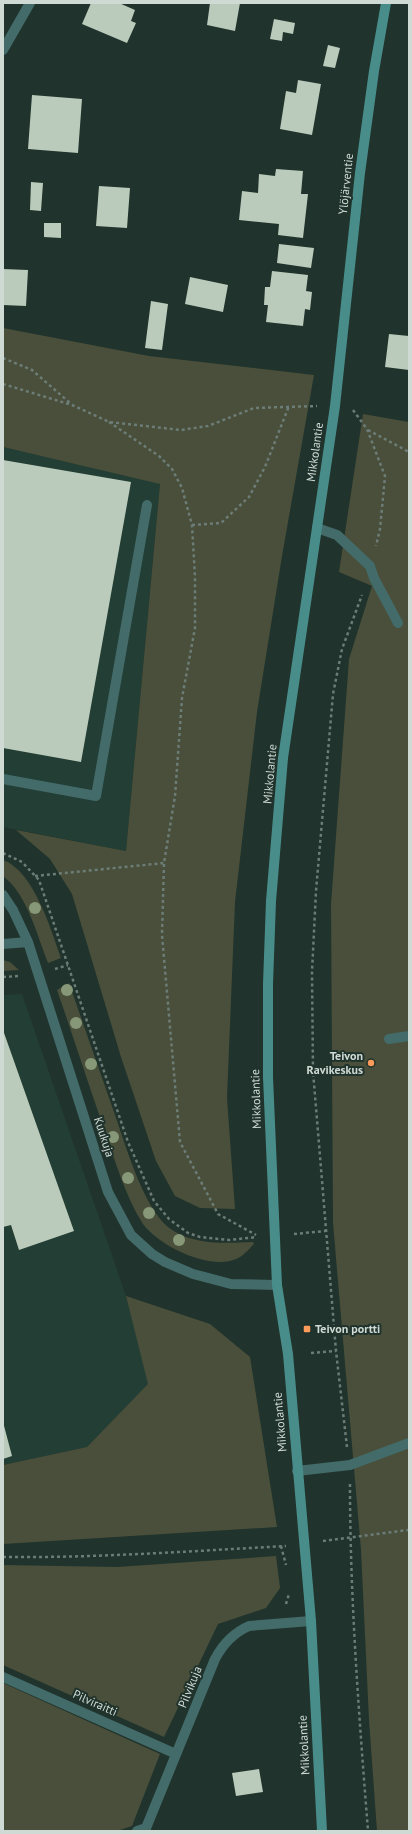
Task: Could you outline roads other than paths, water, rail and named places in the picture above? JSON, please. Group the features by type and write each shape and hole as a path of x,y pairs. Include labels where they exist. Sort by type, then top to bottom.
{"main road":[{"name":"Ylöjärventie","path":"340,368 360,173 374,71 386,3"},
{"name":"Mikkolantie","path":"322,1831 311,1621 303,1543 288,1354 277,1285 268,1077 268,984 271,901 283,758 340,368"}],"street":[{"path":"3,50 30,3"},
{"path":"3,779 96,796 147,505"},
{"path":"317,528 337,535 370,566 374,578 398,623"},
{"name":"Kuukuja","path":"3,895 13,910 28,942 108,1192 131,1235 152,1254 164,1262 193,1274 231,1284 277,1285"},
{"path":"3,944 28,942"},
{"path":"389,1039 409,1036"},
{"path":"297,1471 350,1465 409,1443"},
{"name":"Pilvikuja","path":"142,1829 176,1754 215,1659 226,1641 240,1630 249,1626 311,1621"},
{"name":"Pilviraitti","path":"3,1677 176,1754"}],"place":[{"name":"Teivon Ravikeskus","path":"371,1063"},
{"name":"Teivon portti","path":"307,1329"}]}
